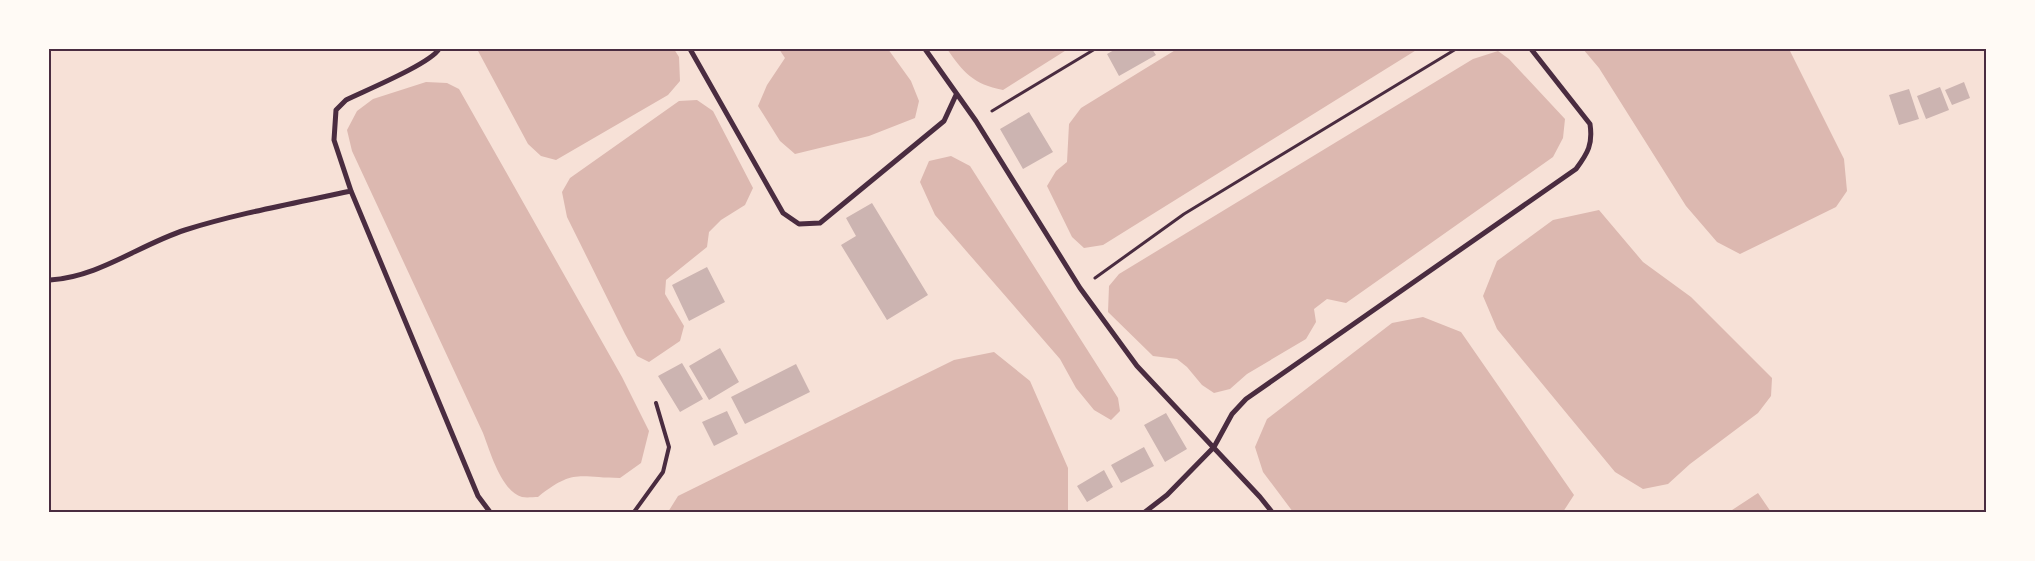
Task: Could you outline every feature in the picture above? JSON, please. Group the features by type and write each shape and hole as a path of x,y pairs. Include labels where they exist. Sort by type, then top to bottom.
{"street":[{"path":"439,49 423,62 346,100 336,110 334,140 351,190 478,496 490,512"},
{"path":"690,49 783,213 799,224 820,223 944,121 956,95"},
{"path":"925,49 976,121 1080,288 1137,366 1260,496 1272,512"},
{"path":"1144,512 1167,495 1214,447 1232,414 1246,399 1576,169 1590,150 1592,136 1590,124 1531,49"},
{"path":"50,280 87,275 118,258 184,231 351,190"}],"lane":[{"path":"634,512 663,472 669,447 656,402"}],"path":[{"path":"976,121 1096,49"},
{"path":"1080,288 1184,214 1456,49"}],"shaded area":[{"path":"477,49 674,49 679,57 680,81 668,95 556,160 541,156 528,144"},
{"path":"779,49 888,49 911,81 919,101 915,118 869,136 795,154 780,141 758,106 767,85 785,58"},
{"path":"947,49 1068,49 1003,90 993,88 970,76"},
{"path":"1177,49 1418,49 1103,245 1084,248 1072,237 1047,186 1056,171 1067,162 1069,124 1081,108"},
{"path":"1583,49 1789,49 1844,159 1847,191 1836,207 1740,254 1717,242 1686,206 1599,68"},
{"path":"1498,51 1509,59 1565,119 1563,138 1553,157 1346,303 1327,299 1314,309 1316,322 1306,339 1247,374 1230,389 1214,393 1202,385 1187,367 1177,359 1153,356 1108,312 1109,286 1119,274 1473,59"},
{"path":"426,82 447,83 459,89 622,377 649,431 641,463 620,478 586,476 569,478 538,497 522,497 508,487 497,470 483,433 352,151 347,130 357,111 373,99"},
{"path":"697,100 713,111 753,188 745,205 721,220 709,232 707,247 666,280 665,294 684,326 680,341 649,362 637,356 625,334 567,217 562,192 570,178 679,101"},
{"path":"951,156 970,166 1118,398 1120,411 1111,420 1094,410 1076,388 1060,359 935,215 920,182 929,161"},
{"path":"1599,210 1643,262 1691,297 1772,378 1771,396 1758,413 1690,464 1668,484 1643,489 1615,472 1497,329 1483,296 1497,261 1553,220"},
{"path":"1423,317 1461,332 1574,495 1563,512 1293,512 1263,472 1255,447 1267,419 1392,323"},
{"path":"994,352 1030,381 1068,468 1068,512 668,512 678,496 954,360"},
{"path":"1758,493 1771,512 1729,512"}],"building":[{"path":"1116,49 1152,49 1156,55 1119,76 1107,54"},
{"path":"1964,82 1970,98 1952,105 1945,90"},
{"path":"1940,87 1949,110 1926,119 1917,96"},
{"path":"1909,89 1919,119 1899,125 1889,95"},
{"path":"1029,112 1053,152 1023,169 1000,129"},
{"path":"872,203 928,295 887,320 841,245 856,236 846,218"},
{"path":"707,267 725,302 689,321 672,285"},
{"path":"720,348 739,382 709,400 689,366"},
{"path":"682,363 703,399 680,412 658,376"},
{"path":"796,364 810,392 745,424 731,397"},
{"path":"727,411 738,434 714,446 702,422"},
{"path":"1166,413 1187,449 1165,462 1144,425"},
{"path":"1144,447 1154,466 1121,483 1111,465"},
{"path":"1104,470 1113,487 1087,502 1077,486"}]}
